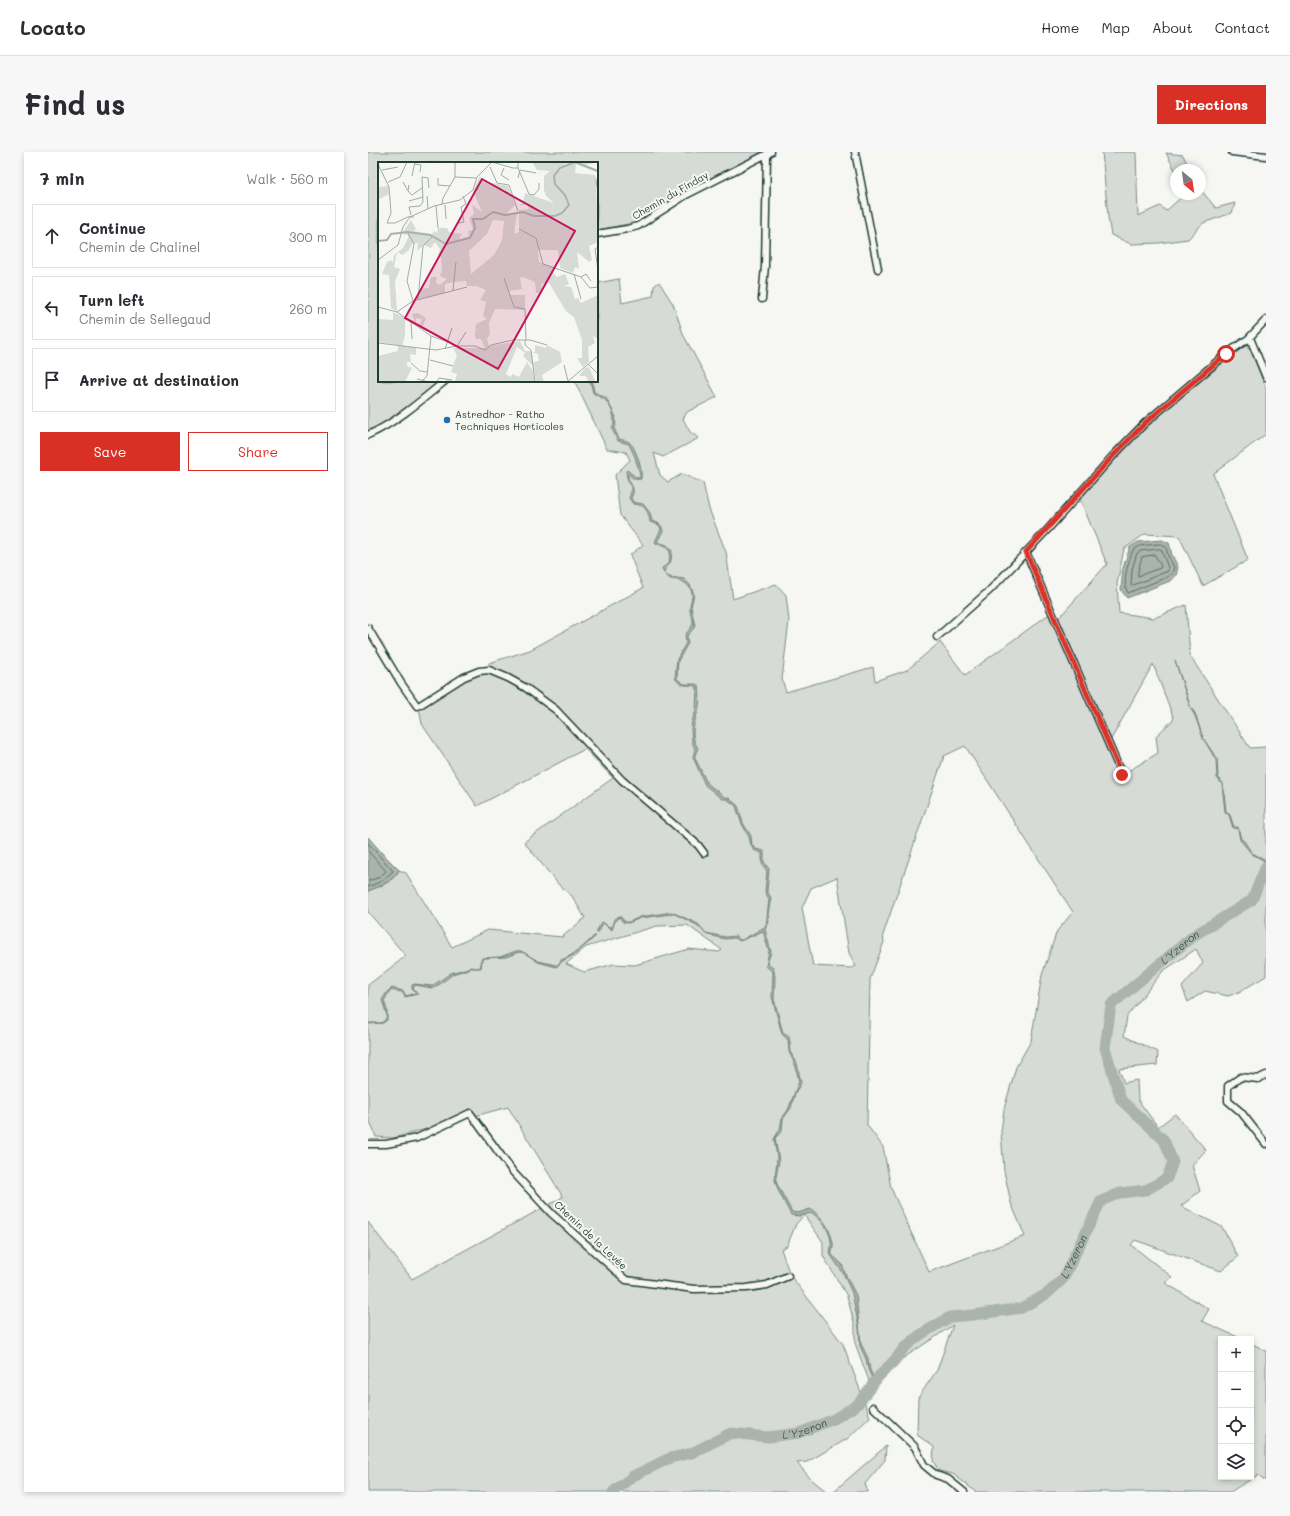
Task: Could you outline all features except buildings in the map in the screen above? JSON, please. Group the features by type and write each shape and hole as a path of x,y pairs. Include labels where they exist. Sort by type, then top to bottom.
{"street":[{"path":"855,152 878,269"},
{"path":"1232,152 1266,156"},
{"path":"762,299 765,266 769,153"},
{"name":"Chemin du Finday","path":"598,234 638,226 686,195 769,153"},
{"path":"937,637 977,603 1145,423 1220,359 1250,338 1266,320"},
{"path":"1250,338 1266,376"},
{"path":"368,435 384,426 427,396 444,382"},
{"path":"1026,552 1122,775"},
{"path":"368,628 400,683 417,706 464,677 479,671 489,670 526,688 556,710 622,780 698,845 704,853"},
{"path":"1266,1075 1258,1079 1241,1077 1228,1086 1228,1101 1242,1112 1266,1144"},
{"name":"Chemin de la Levée","path":"368,1144 386,1144 417,1138 470,1113 513,1172 551,1213 626,1280 694,1289 747,1288 767,1285 788,1276"},
{"path":"874,1407 915,1447 924,1465 936,1476 948,1479 964,1492"}],"shaded area":[{"path":"368,152 763,152 683,192 639,222 598,230 598,162 378,162 378,382 438,382 397,416 368,432"},
{"path":"1102,152 1136,152 1138,216 1160,206 1166,211 1178,200 1206,200 1206,196 1216,208 1235,203 1232,213 1203,223 1188,239 1159,243 1131,244 1111,235"},
{"path":"1166,153 1183,155 1187,164 1172,164"},
{"path":"619,279 622,303 653,296 654,286 659,282 673,304 684,336 717,397 687,412 683,419 690,432 699,438 663,457 654,453 660,475 668,482 682,474 703,483 709,509 726,552 733,599 776,584 786,595 789,621 782,679 786,692 873,667 875,681 907,670 940,642 965,675 1052,612 1057,620 1107,564 1080,499 1134,438 1181,397 1246,345 1250,349 1266,388 1266,434 1213,474 1248,560 1203,586 1179,536 1145,534 1124,549 1117,584 1119,613 1154,618 1186,605 1190,656 1250,748 1266,747 1266,976 1239,992 1228,996 1205,991 1188,1002 1182,987 1203,963 1196,949 1163,971 1127,1016 1124,1036 1158,1052 1157,1065 1119,1069 1124,1083 1137,1080 1138,1100 1158,1127 1175,1114 1206,1150 1192,1165 1200,1191 1181,1206 1222,1227 1238,1257 1221,1271 1135,1240 1131,1245 1172,1277 1165,1283 1209,1309 1202,1321 1235,1336 1218,1336 1218,1480 1250,1480 1230,1492 976,1492 953,1474 939,1471 933,1461 934,1447 917,1435 918,1398 937,1370 953,1325 869,1381 855,1343 855,1326 847,1296 823,1256 823,1242 804,1215 796,1224 787,1246 781,1249 790,1275 843,1344 870,1417 847,1439 807,1462 797,1463 811,1479 827,1492 368,1492 368,1222 412,1279 563,1197 508,1107 393,1138 376,1137 368,1116 368,985 406,956 368,912 368,891 390,881 399,870 406,873 452,947 488,930 562,937 585,918 572,896 559,885 524,842 613,778 585,749 477,806 422,724 418,702 451,682 486,666 489,669 489,663 530,650 643,588 630,555 643,545 620,515 615,475 630,460 626,452 607,449 575,382 598,382 598,283","holes":["1153,664 1174,719 1156,736 1158,753 1122,775 1109,743","965,746 1073,912 1057,931 1042,975 1031,1041 1016,1067 1004,1109 1001,1132 1004,1171 1011,1203 1025,1236 929,1272 891,1188 883,1147 867,1125 870,979 884,942 883,935 944,756","837,877 849,953 856,966 852,968 813,966 802,908 811,888","687,925 722,950 719,952 689,949 635,965 614,964 584,972 566,964 586,947 657,926"]},
{"path":"1254,1345 1266,1351 1266,1481 1258,1475 1254,1477"},
{"path":"886,1446 885,1460 865,1484 868,1492 833,1492"}],"water":[{"path":"590,382 592,382 594,392 606,398 616,417 616,426 614,428 619,439 625,440 632,445 638,459 641,479 635,479 628,474 633,488 631,498 633,502 643,504 650,513 652,521 662,526 663,531 657,542 667,545 672,551 671,561 664,571 670,577 684,579 690,585 694,594 691,607 695,626 687,636 688,643 678,661 677,679 684,684 696,684 699,686 699,706 693,732 695,743 698,748 695,758 707,783 738,806 743,823 751,836 752,845 756,849 764,851 764,862 769,869 767,891 771,898 768,914 769,922 765,929 771,952 767,964 773,968 774,971 774,999 783,1033 789,1037 791,1053 797,1063 801,1083 795,1093 791,1108 783,1119 782,1131 775,1138 779,1161 776,1177 777,1184 792,1212 798,1213 810,1209 822,1219 828,1228 833,1243 832,1255 842,1264 846,1276 856,1295 861,1344 868,1358 870,1370 875,1381 874,1383 860,1346 859,1328 852,1293 843,1273 830,1254 831,1244 827,1229 819,1218 812,1213 799,1216 791,1215 778,1190 775,1180 777,1157 774,1139 780,1129 782,1118 788,1110 799,1081 795,1064 789,1052 788,1040 782,1034 772,997 773,972 766,966 769,951 763,931 740,941 735,938 725,939 708,935 697,925 675,914 671,914 641,918 628,923 623,922 619,917 615,921 612,930 603,923 598,933 596,932 602,922 611,928 614,919 619,916 625,922 629,922 640,917 672,912 698,924 706,933 725,937 736,936 742,940 766,926 769,899 765,892 767,871 762,864 762,853 754,850 751,845 736,806 727,799 722,799 705,785 693,757 695,749 692,742 691,729 696,710 697,687 683,685 675,678 677,659 686,643 685,635 693,623 690,611 692,596 691,589 681,581 670,579 663,572 662,568 669,563 670,552 665,546 655,542 661,529 659,525 650,522 645,508 640,505 633,504 629,498 631,494 631,487 626,471 627,470 637,478 640,477 635,457 629,444 618,441 612,429 614,418 607,402 593,393"},
{"path":"1162,540 1169,543 1172,555 1178,567 1176,576 1170,581 1127,598 1121,590 1123,568 1130,547 1138,542"},
{"path":"1175,660 1191,708 1195,713 1203,738 1190,707"},
{"path":"1203,738 1217,759 1218,777 1223,784 1226,811 1230,815 1234,827 1238,827 1241,839 1252,853 1264,859 1266,866 1263,860 1252,854 1240,840 1238,829 1233,828 1229,815 1225,812 1222,784 1217,778 1216,760"},
{"path":"368,837 399,870 389,881 368,891"},
{"path":"594,936 596,936 575,954 556,967 538,962 528,955 538,961 558,965 561,960 575,953"},
{"path":"516,951 521,951 524,953 519,952 506,957 484,958 482,960 481,968 479,968 481,966 480,962 482,958 500,957"},
{"path":"471,967 476,968 471,968 453,974 432,988 415,985 413,989 418,994 405,997 402,992 390,990 384,1001 387,1016 382,1000 387,992 392,988 402,991 406,996 416,993 412,989 412,985 415,984 432,986 451,973"},
{"path":"387,1016 387,1020 383,1023 368,1024 381,1023"}],"waterway":[{"name":"L'Yzeron","path":"613,1492 633,1476 670,1458 692,1453 731,1433 768,1437 799,1433 834,1419 857,1405 879,1376 895,1360 904,1348 920,1335 950,1317 1022,1308 1048,1293 1063,1279 1101,1201 1120,1193 1146,1190 1167,1178 1173,1162 1164,1140 1121,1100 1105,1048 1111,1005 1193,936 1252,900 1266,866"}],"place":[{"name":"Astredhor - Ratho Techniques Horticoles","path":"447,420"}],"route":[{"path":"1122,775 1026,552 1086,485 1145,423 1226,354"}]}
